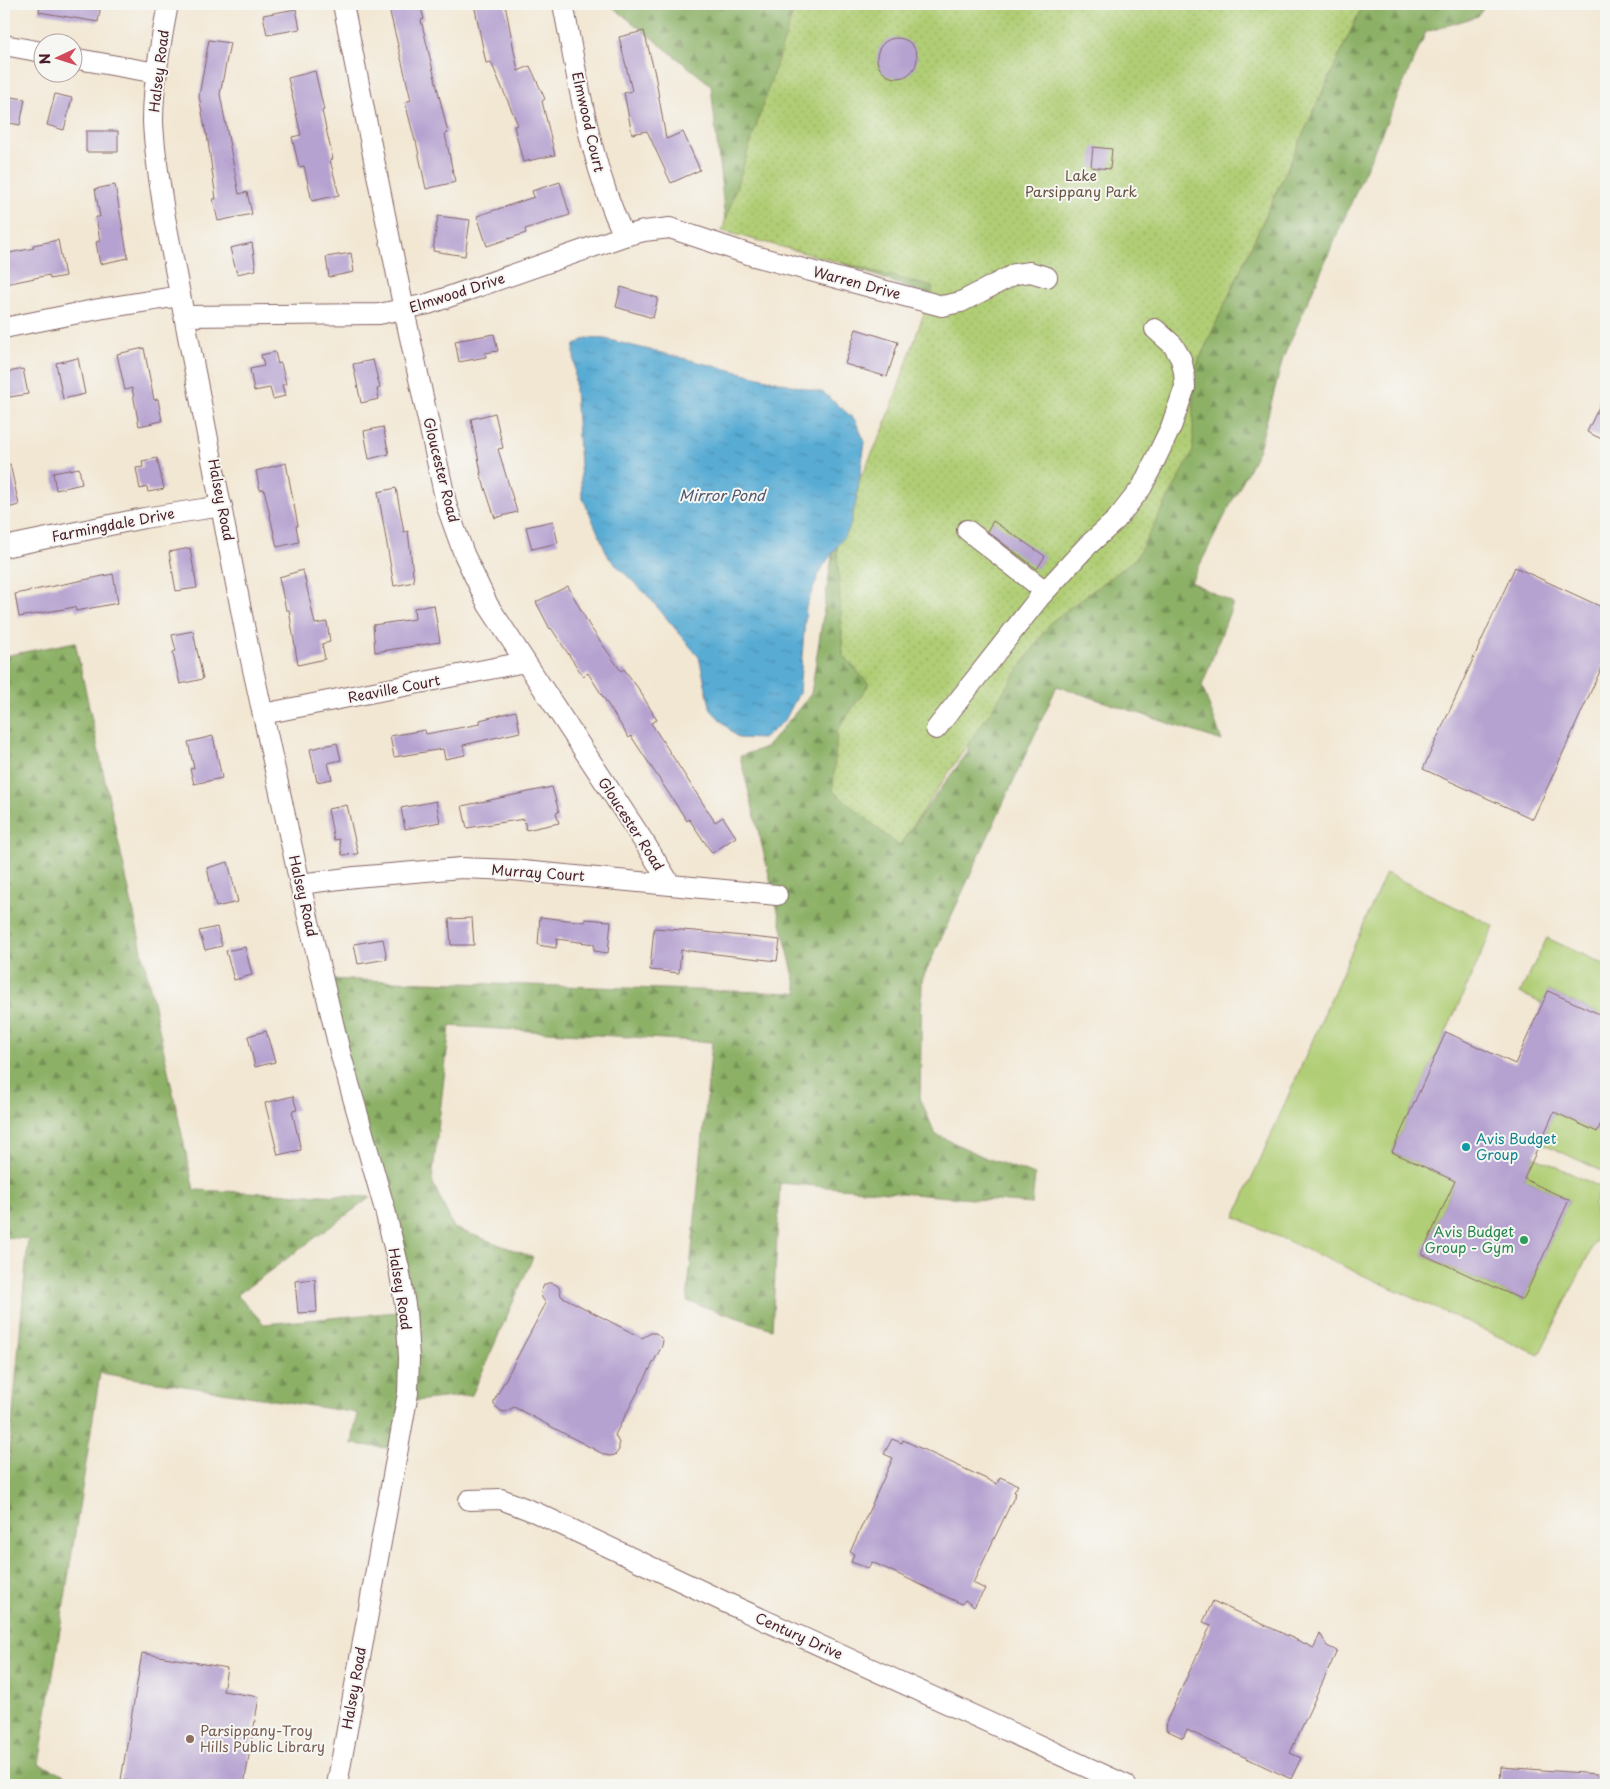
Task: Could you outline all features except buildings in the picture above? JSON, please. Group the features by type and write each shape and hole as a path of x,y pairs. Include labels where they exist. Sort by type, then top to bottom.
{"street":[{"name":"Gloucester Road","path":"343,4 404,310 447,506 464,554 488,605 670,884"},
{"name":"Elmwood Court","path":"563,4 585,118 597,166 610,205 624,236"},
{"name":"Halsey Road","path":"170,5 157,73 153,120 154,145 164,212 263,714 300,884 337,1043 385,1210 406,1312 409,1358 407,1402 336,1785"},
{"path":"4,45 32,50"},
{"path":"82,60 157,73"},
{"name":"Warren Drive","path":"663,229 670,228 751,255 942,306 961,302 1015,274 1030,272 1047,277"},
{"name":"Elmwood Drive","path":"184,316 379,314 404,310 428,304 624,236 663,229"},
{"path":"4,328 99,309 180,296"},
{"path":"936,729 1045,591 1086,547 1116,520 1142,488 1171,427 1185,387 1181,359 1173,345 1155,328"},
{"name":"Farmingdale Drive","path":"4,547 144,518 222,506"},
{"path":"967,530 1045,591"},
{"name":"Reaville Court","path":"263,714 525,662"},
{"name":"Murray Court","path":"300,884 355,877 461,868 512,870 777,895"},
{"name":"Century Drive","path":"469,1500 501,1499 537,1513 729,1604 1126,1785"}],"green space":[{"path":"609,4 1003,4 955,305 725,220 711,85"},
{"name":"Lake Parsippany Park","path":"796,4 1363,4 1193,373 1193,452 1136,558 1051,622 899,846 833,791 837,731 869,684 843,655 836,530 884,428 933,287 722,231"},
{"path":"1363,4 1486,4 1478,16 1426,32 1283,358 1259,449 1191,582 1233,603 1202,686 1222,741 1057,686 922,980 920,1098 935,1134 986,1158 1035,1175 1032,1204 780,1183 772,1329 687,1301 712,1042 450,1026 432,1181 454,1228 533,1257 472,1395 404,1402 397,1449 352,1444 357,1413 100,1373 39,1764 89,1785 4,1785 4,1518 28,1239 4,1237 4,656 75,642 194,1190 371,1197 237,1295 264,1324 407,1311 322,979 798,993 740,756 767,747 811,694 836,530 843,655 869,684 837,731 899,845 968,752 969,706 1051,622 1136,558 1193,373"},
{"path":"1386,873 1494,926 1392,1152 1455,1181 1422,1255 1523,1300 1569,1200 1524,1179 1534,1156 1600,1187 1594,1204 1599,1234 1539,1355 1235,1217"},
{"path":"1547,938 1606,965 1606,1017 1548,991 1543,1004 1520,993"},
{"path":"1554,1112 1597,1132 1606,1112 1606,1173 1540,1142"}],"water":[{"name":"Mirror Pond","path":"586,338 605,339 824,393 855,420 865,442 856,502 849,529 820,571 806,607 799,693 785,720 763,739 738,738 711,710 699,657 648,596 609,558 582,496 574,346"}],"place":[{"name":"Avis Budget Group","path":"1466,1147"},
{"name":"Avis Budget Group - Gym","path":"1524,1240"},
{"name":"Parsippany-Troy Hills Public Library","path":"190,1739"}]}
